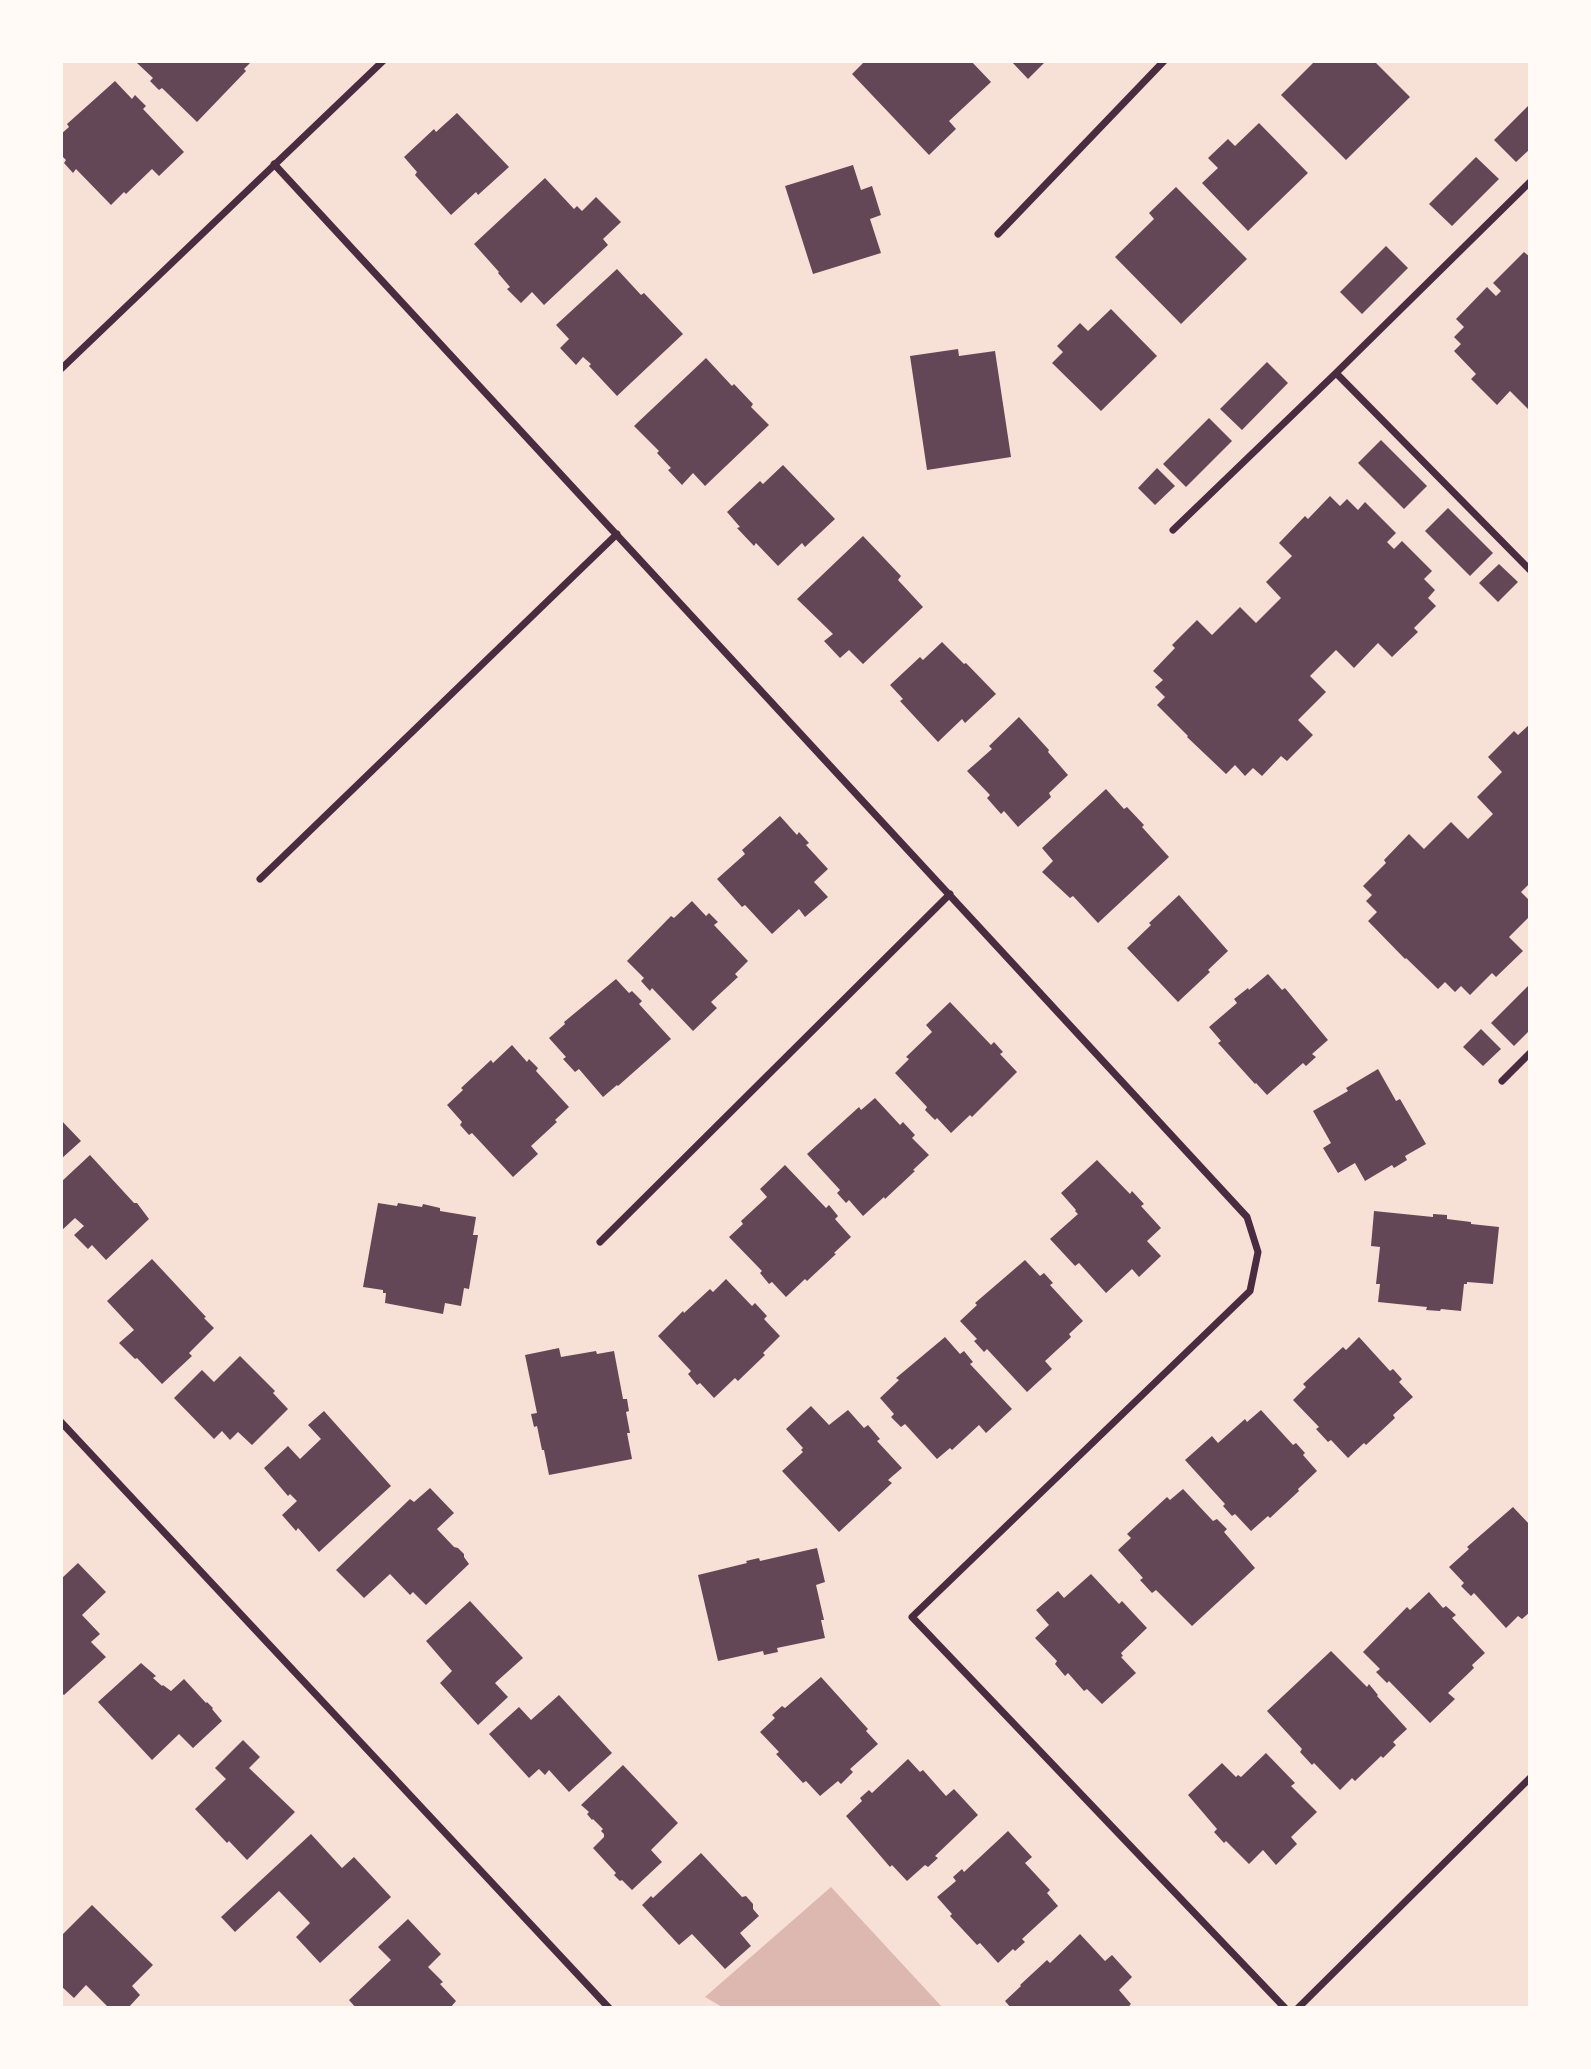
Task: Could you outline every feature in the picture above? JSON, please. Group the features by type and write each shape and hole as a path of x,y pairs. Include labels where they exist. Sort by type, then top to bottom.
{"street":[{"path":"61,369 383,61"},
{"path":"998,234 1164,61"},
{"path":"274,164 1247,1217 1258,1252 1250,1290 912,1616 1285,2008"},
{"path":"1173,530 1530,182"},
{"path":"1336,373 1530,570"},
{"path":"260,879 617,534"},
{"path":"600,1242 950,894"},
{"path":"1502,1081 1530,1053"},
{"path":"61,1422 609,2008"},
{"path":"1298,2008 1530,1778"}],"shaded area":[{"path":"831,1887 943,2008 724,2008 705,1997"}],"building":[{"path":"138,61 252,61 244,69 246,71 197,122 162,88 159,90 150,81 153,78"},
{"path":"865,61 971,61 991,82 949,121 956,129 929,155 852,74"},
{"path":"1011,61 1046,61 1028,79"},
{"path":"1315,61 1374,61 1410,97 1346,160 1281,95"},
{"path":"115,81 132,99 135,95 146,106 143,109 184,152 159,176 152,169 111,205 76,169 73,173 64,163 66,160 61,155 61,134 69,127 67,124"},
{"path":"1530,104 1530,149 1516,162 1494,140"},
{"path":"457,113 509,167 451,215 415,175 417,172 404,157 434,129 436,132"},
{"path":"1259,123 1308,173 1248,231 1202,183 1218,168 1208,158 1228,139 1235,146"},
{"path":"1476,157 1499,179 1452,226 1429,204"},
{"path":"853,165 861,190 872,186 881,215 870,219 881,253 813,274 785,186"},
{"path":"545,178 574,209 577,206 582,211 596,197 621,222 603,239 608,245 544,305 532,292 521,303 507,289 510,287 474,244"},
{"path":"1176,187 1247,259 1181,324 1115,257 1154,219 1149,213"},
{"path":"1386,246 1408,268 1362,314 1340,292"},
{"path":"1524,252 1530,257 1530,411 1510,391 1497,405 1471,379 1476,374 1454,351 1461,344 1454,337 1464,327 1456,319 1487,287 1496,296 1501,291 1493,283"},
{"path":"617,269 683,334 617,396 583,357 576,365 560,348 569,339 556,325"},
{"path":"1111,309 1157,356 1101,411 1052,363 1063,352 1057,346 1080,323 1088,331"},
{"path":"958,349 959,356 995,351 1011,457 927,470 910,356"},
{"path":"706,358 753,404 751,407 769,425 705,486 693,473 682,485 668,470 671,468 657,453 659,451 634,426"},
{"path":"1267,362 1288,383 1242,430 1220,409"},
{"path":"1209,418 1232,441 1186,487 1163,464"},
{"path":"1381,440 1427,486 1404,509 1358,463"},
{"path":"783,465 835,519 805,547 802,543 778,566 737,528 740,527 727,512 760,481 763,484"},
{"path":"1157,468 1175,486 1155,505 1138,488"},
{"path":"1330,496 1340,506 1347,499 1358,510 1365,502 1396,533 1387,542 1394,549 1402,541 1432,571 1424,579 1435,590 1428,598 1436,606 1414,628 1418,632 1392,657 1378,643 1354,668 1336,650 1310,676 1326,692 1298,720 1313,735 1287,761 1281,756 1262,776 1253,768 1245,776 1235,765 1226,774 1157,705 1165,697 1155,687 1163,680 1153,671 1175,648 1172,645 1197,620 1212,635 1240,607 1256,623 1281,598 1266,582 1292,556 1279,543 1305,516 1308,519"},
{"path":"1448,508 1493,553 1470,576 1425,531"},
{"path":"863,536 901,576 898,580 923,607 863,664 849,650 840,658 824,641 833,634 797,599"},
{"path":"1499,564 1518,582 1498,602 1479,583"},
{"path":"942,642 996,694 965,723 962,719 938,742 900,701 903,699 890,685 920,657 923,660"},
{"path":"1019,717 1068,775 1049,793 1051,797 1018,827 1004,811 1001,814 987,798 990,795 967,771 992,749 989,746"},
{"path":"1530,724 1530,883 1521,892 1530,901 1530,916 1509,937 1523,951 1496,977 1492,973 1470,995 1461,986 1455,992 1445,982 1438,989 1368,921 1377,912 1366,901 1372,895 1363,886 1409,834 1424,849 1451,822 1468,839 1493,814 1477,797 1502,772 1488,757 1514,731 1518,735"},
{"path":"1106,789 1124,809 1127,807 1144,825 1142,827 1169,857 1098,923 1073,896 1070,898 1042,872 1053,861 1042,848"},
{"path":"780,816 797,835 799,832 809,843 806,845 828,869 814,882 828,897 805,917 799,909 772,934 745,905 742,907 717,879 745,854 742,850"},
{"path":"1179,895 1228,951 1178,1002 1127,948"},
{"path":"692,901 706,916 709,913 718,922 714,925 748,961 735,974 738,977 711,1002 717,1008 693,1031 652,988 650,991 641,981 644,978 627,961 671,916 674,918"},
{"path":"1268,974 1282,990 1285,988 1328,1040 1312,1054 1316,1057 1306,1066 1303,1063 1267,1095 1218,1043 1221,1041 1209,1027 1237,1003 1234,999"},
{"path":"616,979 629,993 632,991 642,1001 639,1004 671,1039 603,1097 579,1069 575,1072 563,1059 566,1057 549,1038"},
{"path":"1530,984 1530,1030 1514,1046 1491,1023"},
{"path":"950,1002 991,1045 994,1042 1003,1052 1000,1054 1017,1072 972,1117 970,1115 951,1133 925,1110 927,1107 895,1073 909,1059 906,1057 932,1032 926,1025"},
{"path":"1481,1029 1501,1049 1483,1066 1463,1047"},
{"path":"512,1045 527,1062 529,1059 538,1068 536,1071 569,1107 531,1146 538,1154 513,1177 472,1133 469,1135 447,1105 491,1060 493,1063"},
{"path":"1378,1069 1396,1101 1400,1099 1426,1144 1405,1156 1407,1160 1394,1168 1392,1165 1365,1181 1355,1163 1338,1173 1323,1148 1331,1143 1313,1111 1348,1091 1346,1088"},
{"path":"875,1098 900,1125 903,1122 915,1135 912,1138 929,1155 885,1199 884,1197 863,1216 849,1200 846,1203 837,1193 840,1190 807,1154 859,1107 861,1110"},
{"path":"61,1120 81,1141 61,1159"},
{"path":"90,1155 149,1219 106,1260 92,1245 88,1249 74,1235 84,1226 75,1218 61,1231 61,1182"},
{"path":"1097,1160 1130,1194 1132,1191 1144,1204 1141,1206 1161,1228 1147,1241 1161,1256 1139,1277 1132,1269 1106,1293 1079,1263 1075,1266 1050,1239 1078,1214 1061,1193"},
{"path":"785,1165 826,1208 829,1205 838,1216 835,1219 851,1237 807,1281 805,1279 786,1297 772,1282 769,1284 760,1273 762,1271 729,1237 743,1224 741,1221 767,1197 760,1189"},
{"path":"378,1203 422,1207 423,1204 440,1208 440,1211 476,1217 473,1235 478,1235 469,1289 464,1288 461,1306 445,1303 443,1314 385,1303 386,1293 383,1293 383,1290 363,1287"},
{"path":"1374,1211 1433,1217 1433,1214 1447,1215 1447,1219 1499,1227 1493,1284 1464,1284 1461,1311 1426,1310 1427,1307 1378,1302 1380,1284 1376,1284 1380,1247 1371,1246"},
{"path":"152,1259 214,1328 189,1353 192,1356 162,1384 119,1343 134,1330 107,1301"},
{"path":"1025,1260 1040,1276 1044,1273 1053,1283 1050,1285 1083,1321 1069,1334 1071,1337 1045,1361 1052,1369 1027,1392 987,1349 984,1352 974,1341 977,1339 960,1321 977,1305 975,1303"},
{"path":"726,1279 752,1306 755,1303 767,1316 764,1319 780,1336 738,1381 735,1378 714,1398 700,1383 697,1385 688,1374 691,1371 658,1336 683,1311 684,1313 710,1289 713,1292"},
{"path":"945,1337 960,1354 964,1351 973,1362 970,1364 1012,1409 986,1433 979,1425 952,1450 950,1448 937,1459 905,1424 901,1427 891,1417 894,1414 880,1398 899,1380 896,1378"},
{"path":"1359,1337 1390,1371 1393,1369 1402,1379 1399,1382 1413,1397 1393,1415 1395,1418 1348,1458 1331,1440 1328,1442 1316,1429 1319,1427 1293,1400 1306,1387 1303,1384 1343,1347 1346,1350"},
{"path":"559,1348 561,1357 614,1351 623,1399 627,1399 629,1411 626,1412 630,1433 627,1433 632,1459 549,1475 537,1426 534,1427 531,1414 537,1413 525,1355"},
{"path":"240,1356 275,1391 273,1393 288,1409 252,1445 238,1432 230,1440 222,1431 214,1439 174,1398 202,1370 214,1382"},
{"path":"811,1406 829,1425 848,1410 864,1428 868,1425 880,1439 877,1441 902,1468 888,1480 892,1483 839,1532 782,1471 803,1452 803,1448 786,1429"},
{"path":"1261,1410 1293,1445 1296,1443 1317,1471 1270,1518 1268,1516 1251,1531 1235,1514 1232,1516 1223,1506 1225,1504 1185,1460 1212,1436 1218,1443 1245,1419 1247,1422"},
{"path":"324,1411 391,1486 319,1552 298,1528 296,1531 282,1515 297,1501 290,1494 288,1496 264,1468 288,1446 300,1459 321,1439 308,1425"},
{"path":"430,1488 454,1513 437,1529 464,1554 469,1564 426,1605 413,1592 410,1595 390,1574 364,1598 336,1570 410,1499 414,1502"},
{"path":"1183,1489 1213,1521 1217,1519 1227,1529 1224,1532 1255,1568 1192,1626 1156,1590 1152,1593 1140,1580 1143,1578 1118,1550 1131,1538 1127,1534 1167,1497 1170,1500"},
{"path":"1513,1507 1530,1525 1530,1612 1522,1619 1518,1616 1506,1628 1474,1593 1471,1596 1461,1586 1464,1583 1449,1567 1469,1549 1467,1547"},
{"path":"817,1548 825,1582 816,1585 825,1638 777,1648 778,1652 764,1655 763,1651 718,1661 698,1575 759,1558 760,1561"},
{"path":"78,1563 106,1592 82,1615 100,1634 91,1642 106,1657 64,1695 61,1693 61,1579"},
{"path":"1091,1574 1119,1604 1122,1601 1147,1628 1121,1653 1121,1657 1136,1673 1102,1704 1087,1689 1084,1691 1068,1673 1065,1676 1055,1664 1057,1661 1035,1638 1049,1625 1036,1610 1058,1591 1064,1598"},
{"path":"1429,1592 1443,1608 1446,1606 1456,1615 1452,1618 1485,1653 1472,1665 1474,1668 1448,1693 1455,1699 1430,1723 1389,1681 1387,1683 1376,1672 1380,1669 1363,1652 1407,1607 1410,1610"},
{"path":"470,1601 523,1658 495,1683 508,1697 478,1725 440,1683 452,1671 426,1641"},
{"path":"1331,1651 1367,1687 1369,1684 1407,1729 1393,1742 1396,1745 1383,1758 1381,1756 1355,1781 1352,1778 1340,1790 1314,1763 1312,1765 1300,1752 1302,1749 1267,1711"},
{"path":"141,1663 156,1676 153,1678 171,1691 184,1679 222,1721 193,1748 179,1734 152,1760 98,1702"},
{"path":"821,1677 868,1729 866,1731 878,1744 850,1769 853,1772 841,1784 838,1781 820,1796 806,1781 803,1783 760,1732 775,1718 772,1715 782,1706 785,1708"},
{"path":"559,1695 612,1753 569,1792 549,1770 545,1775 539,1769 529,1778 489,1734 519,1707 531,1720"},
{"path":"243,1740 260,1757 249,1768 295,1812 247,1860 195,1809 226,1779 215,1768"},
{"path":"1266,1753 1295,1783 1291,1786 1317,1812 1291,1837 1297,1844 1276,1865 1263,1850 1249,1864 1214,1832 1217,1829 1188,1795 1222,1763 1236,1777 1241,1777"},
{"path":"908,1759 920,1772 923,1770 946,1796 954,1789 978,1815 935,1856 938,1858 928,1867 925,1865 907,1881 892,1865 890,1867 846,1816 862,1801 860,1798 869,1790 872,1793"},
{"path":"623,1765 678,1823 651,1850 662,1862 632,1890 614,1875 616,1873 593,1848 604,1837 601,1831 603,1829 581,1805"},
{"path":"1008,1831 1032,1857 1025,1863 1050,1890 1047,1893 1058,1906 1022,1939 1025,1942 998,1963 950,1916 952,1914 937,1897 956,1881 953,1877 962,1869 964,1872"},
{"path":"311,1834 342,1868 354,1857 391,1897 320,1963 296,1937 310,1923 279,1891 235,1932 221,1917"},
{"path":"701,1853 742,1897 746,1896 759,1916 740,1933 751,1946 725,1969 692,1934 679,1945 642,1905"},
{"path":"92,1905 153,1965 132,1986 140,1995 128,2008 109,2008 86,1985 74,1998 61,1986 61,1936"},
{"path":"408,1919 441,1954 428,1967 456,2001 450,2008 356,2008 349,2000 391,1960 378,1947"},
{"path":"1080,1934 1105,1961 1112,1955 1132,1977 1119,1990 1131,2004 1127,2008 1011,2008 1005,2001 1047,1960 1050,1963"}]}
